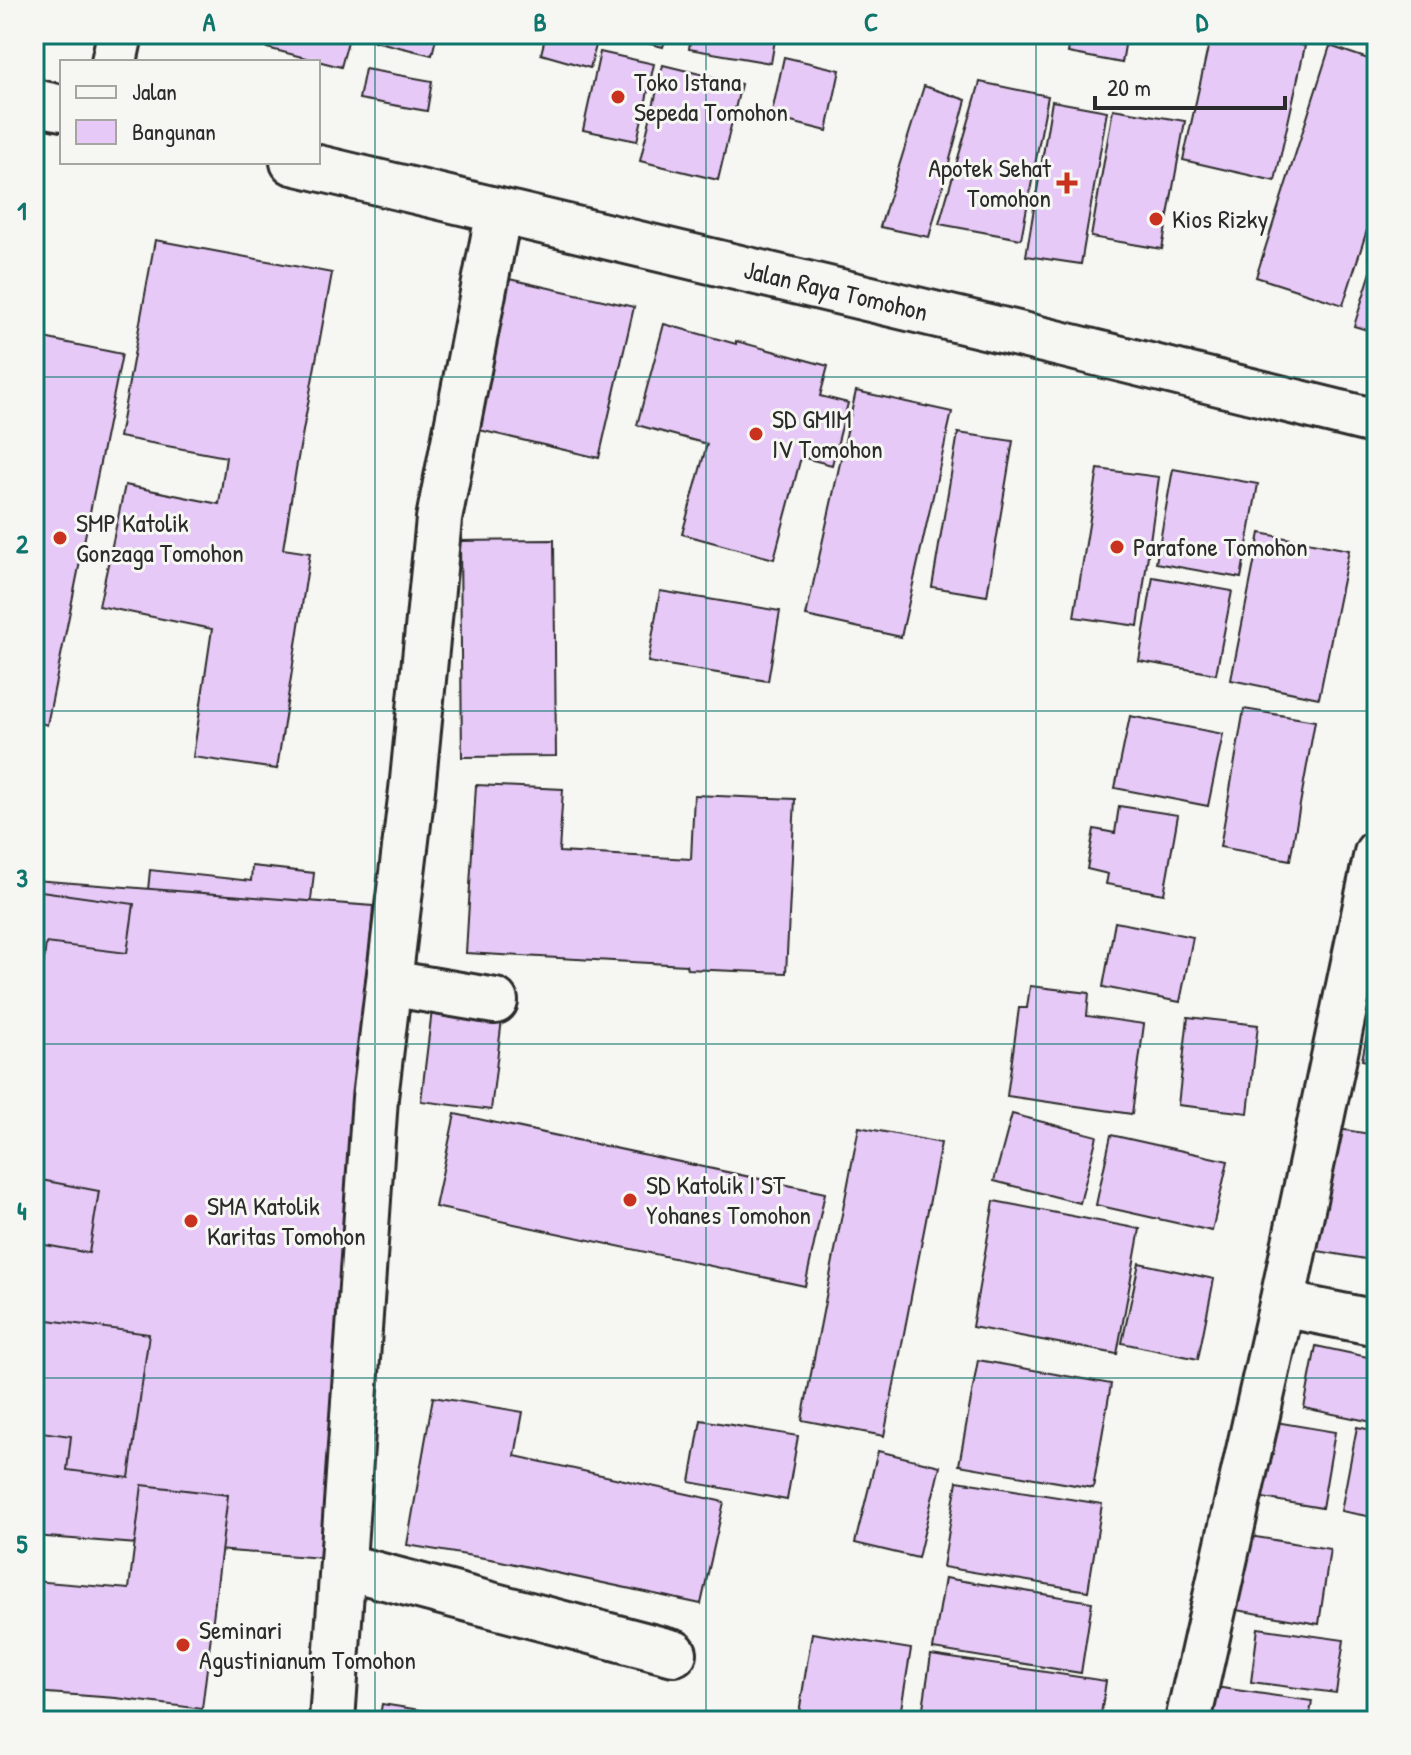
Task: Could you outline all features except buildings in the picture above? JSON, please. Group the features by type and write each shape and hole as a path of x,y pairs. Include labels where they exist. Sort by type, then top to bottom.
{"main road":[{"path":"114,60 120,34"},
{"path":"34,102 60,108"},
{"name":"Jalan Raya Tomohon","path":"301,164 1377,422"},
{"path":"332,1721 375,1098 412,790 439,519 499,211"},
{"path":"1188,1721 1282,1304 1377,853"},
{"path":"389,983 495,1001"},
{"path":"1282,1304 1377,1323"},
{"path":"343,1566 674,1653"}],"place":[{"name":"Toko Istana Sepeda Tomohon","path":"618,97"},
{"name":"Apotek Sehat Tomohon","path":"1067,183"},
{"name":"Kios Rizky","path":"1156,219"},
{"name":"SD GMIM IV Tomohon","path":"756,434"},
{"name":"SMP Katolik Gonzaga Tomohon","path":"60,538"},
{"name":"Parafone Tomohon","path":"1117,547"},
{"name":"SD Katolik I ST Yohanes Tomohon","path":"630,1200"},
{"name":"SMA Katolik Karitas Tomohon","path":"191,1221"},
{"name":"Seminari Agustinianum Tomohon","path":"183,1645"}]}
